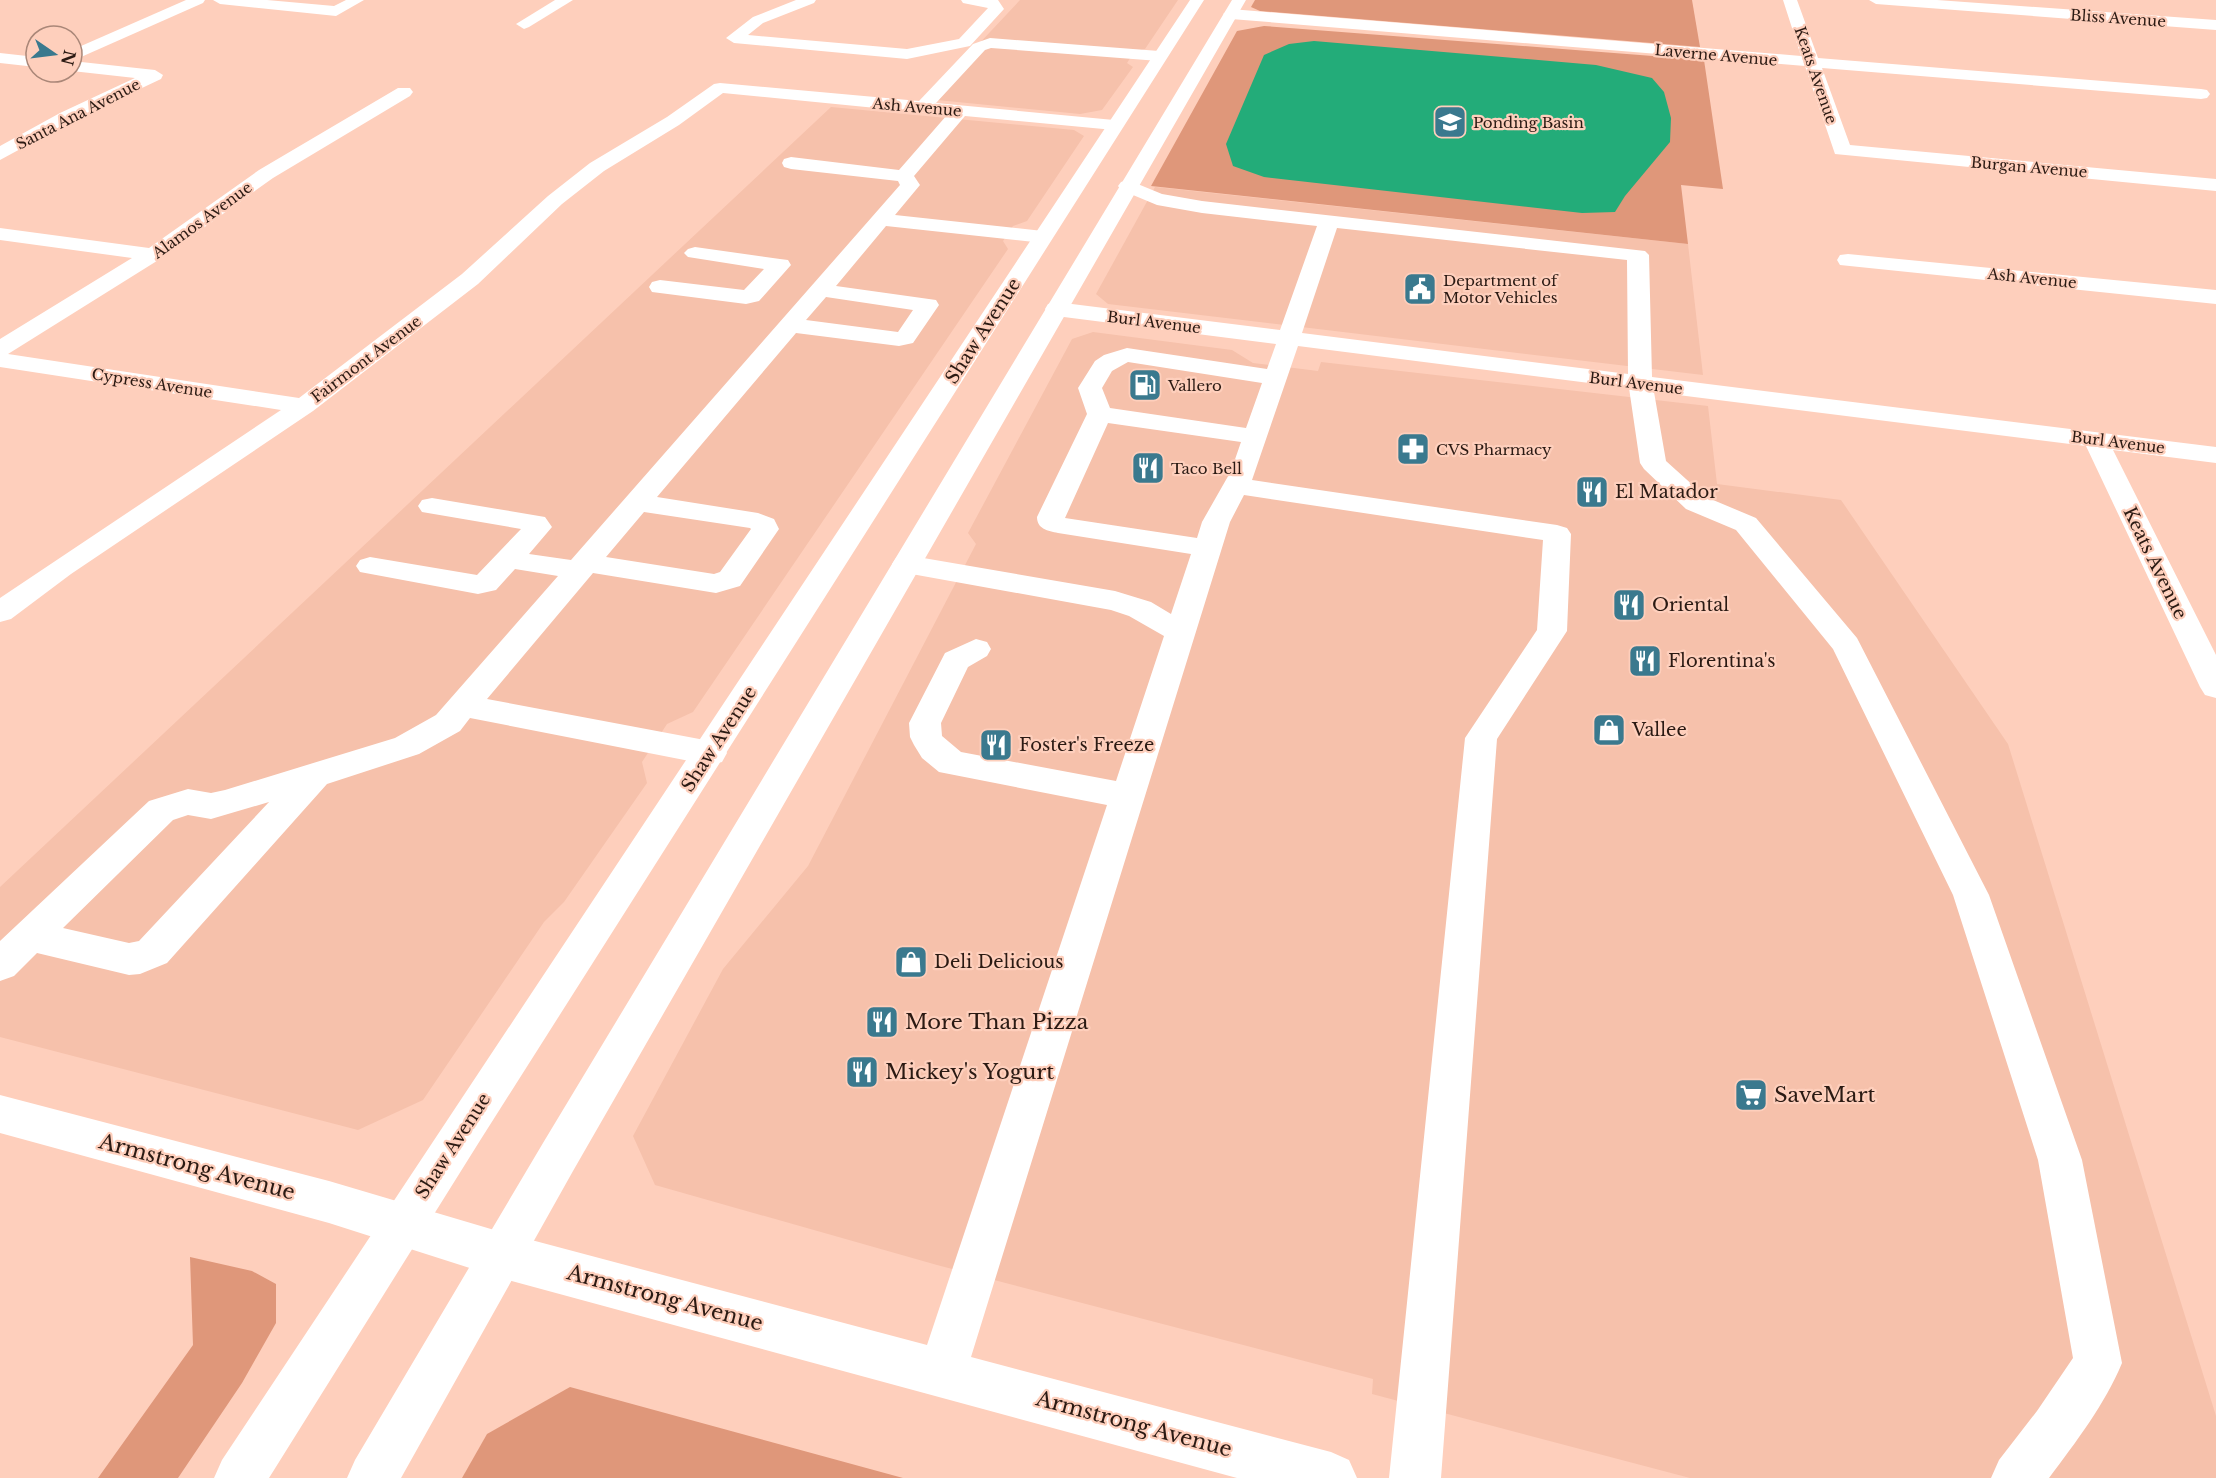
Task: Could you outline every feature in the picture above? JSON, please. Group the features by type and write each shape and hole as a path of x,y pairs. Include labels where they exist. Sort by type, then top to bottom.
{"street":[{"path":"84,51 198,0"},
{"path":"220,0 336,11 357,0"},
{"path":"524,24 566,0"},
{"path":"721,49 758,20 809,0"},
{"path":"907,54 964,43 996,9 993,3 968,0"},
{"name":"Keats Avenue","path":"1790,0 1842,150"},
{"name":"Bliss Avenue","path":"1876,0 2216,25"},
{"path":"373,1478 906,564 1047,304 1221,6"},
{"name":"Laverne Avenue","path":"1221,6 1812,63 2201,94"},
{"name":"Shaw Avenue","path":"240,1478 710,753 1050,243 1123,130 1157,59 1221,6"},
{"path":"734,38 967,59"},
{"path":"923,107 980,47 1157,59"},
{"path":"0,58 24,61"},
{"name":"Santa Ana Avenue","path":"0,154 66,117 155,75 84,67"},
{"name":"Ash Avenue","path":"720,88 923,107 1123,130"},
{"name":"Fairmont Avenue","path":"0,612 61,568 304,406 470,279 555,200 597,167 673,121 720,88"},
{"name":"Alamos Avenue","path":"0,349 153,255 256,181 404,92"},
{"path":"904,176 960,111"},
{"name":"Burgan Avenue","path":"1842,150 2216,184"},
{"path":"0,965 161,810 188,802 211,806 225,803 407,746 448,723 465,706 790,325 812,281 880,219 910,184 904,176 791,163"},
{"path":"1121,180 1156,199 1202,207 1638,255 1640,383 1653,463 1696,502 1746,525 1846,645 1971,895 2060,1160 2098,1363 2055,1429 2017,1478"},
{"path":"880,219 1050,243"},
{"path":"942,1372 1216,522 1244,471 1329,221"},
{"path":"0,234 153,255"},
{"path":"660,287 746,297 751,296 780,265 695,253"},
{"name":"Ash Avenue","path":"1848,260 2216,297"},
{"path":"773,273 928,305 905,338 899,339 790,325"},
{"name":"Burl Avenue","path":"1047,304 1288,339 2216,455"},
{"path":"1208,548 1058,525 1052,522 1051,517 1100,414 1090,388 1099,369 1114,359 1127,355 1275,378"},
{"name":"Cypress Avenue","path":"0,360 304,406"},
{"path":"1100,414 1256,437"},
{"name":"Keats Avenue","path":"2095,440 2216,687"},
{"path":"1236,486 1557,534 1552,631 1481,738 1415,1478"},
{"path":"508,559 716,584 730,579 765,529 764,525 758,521 639,503"},
{"path":"370,566 478,585 486,583 538,527 535,523 432,506"},
{"path":"906,564 1115,602 1140,609 1181,633"},
{"path":"976,649 956,660 925,723 926,737 934,750 951,763 1128,796"},
{"path":"465,706 710,753"},
{"path":"30,936 129,959 140,958 153,952 316,775"},
{"name":"Armstrong Avenue","path":"0,1114 329,1202 501,1255 1331,1478"}],"shaded area":[{"path":"1020,0 1178,0 1145,49 1134,52 1127,63 1133,67 1102,110 1080,114 927,99"},
{"path":"1255,0 1692,0 1700,47 1260,11 1251,7"},
{"name":"Ponding Basin","path":"1264,26 1704,60 1723,189 1681,185 1688,244 1151,186 1237,31"},
{"name":"Ponding Basin","path":"1314,41 1596,65 1652,78 1664,92 1671,118 1670,142 1625,196 1615,212 1582,213 1264,177 1233,166 1226,144 1264,55 1289,44"},
{"path":"831,107 1074,130 1084,136 1027,221 1013,226 1003,241 1008,249 693,712 667,724 642,762 647,783 564,902 544,922 423,1100 358,1130 0,1037 0,887"},
{"path":"1155,187 1688,244 1703,375 1108,304 1096,294"},
{"path":"1093,332 1232,350 1253,363 1318,371 1321,362 1708,406 1717,484 1841,500 2008,744 2216,1416 2216,1478 1690,1478 1372,1394 1373,1379 937,1265 655,1185 633,1136 723,969 808,866 976,544 968,533 1072,339"},
{"path":"190,1257 252,1271 276,1284 276,1323 242,1383 178,1478 98,1478 193,1345"},
{"path":"570,1387 903,1478 462,1478 487,1434"}],"place":[{"name":"Ponding Basin","path":"1450,122"},
{"name":"Department of Motor Vehicles","path":"1420,289"},
{"name":"Vallero","path":"1145,385"},
{"name":"CVS Pharmacy","path":"1413,449"},
{"name":"Taco Bell","path":"1148,468"},
{"name":"El Matador","path":"1592,492"},
{"name":"Oriental","path":"1629,605"},
{"name":"Florentina's","path":"1645,661"},
{"name":"Vallee","path":"1609,730"},
{"name":"Foster's Freeze","path":"996,745"},
{"name":"Deli Delicious","path":"911,962"},
{"name":"More Than Pizza","path":"882,1022"},
{"name":"Mickey's Yogurt","path":"862,1072"},
{"name":"SaveMart","path":"1751,1095"}]}
